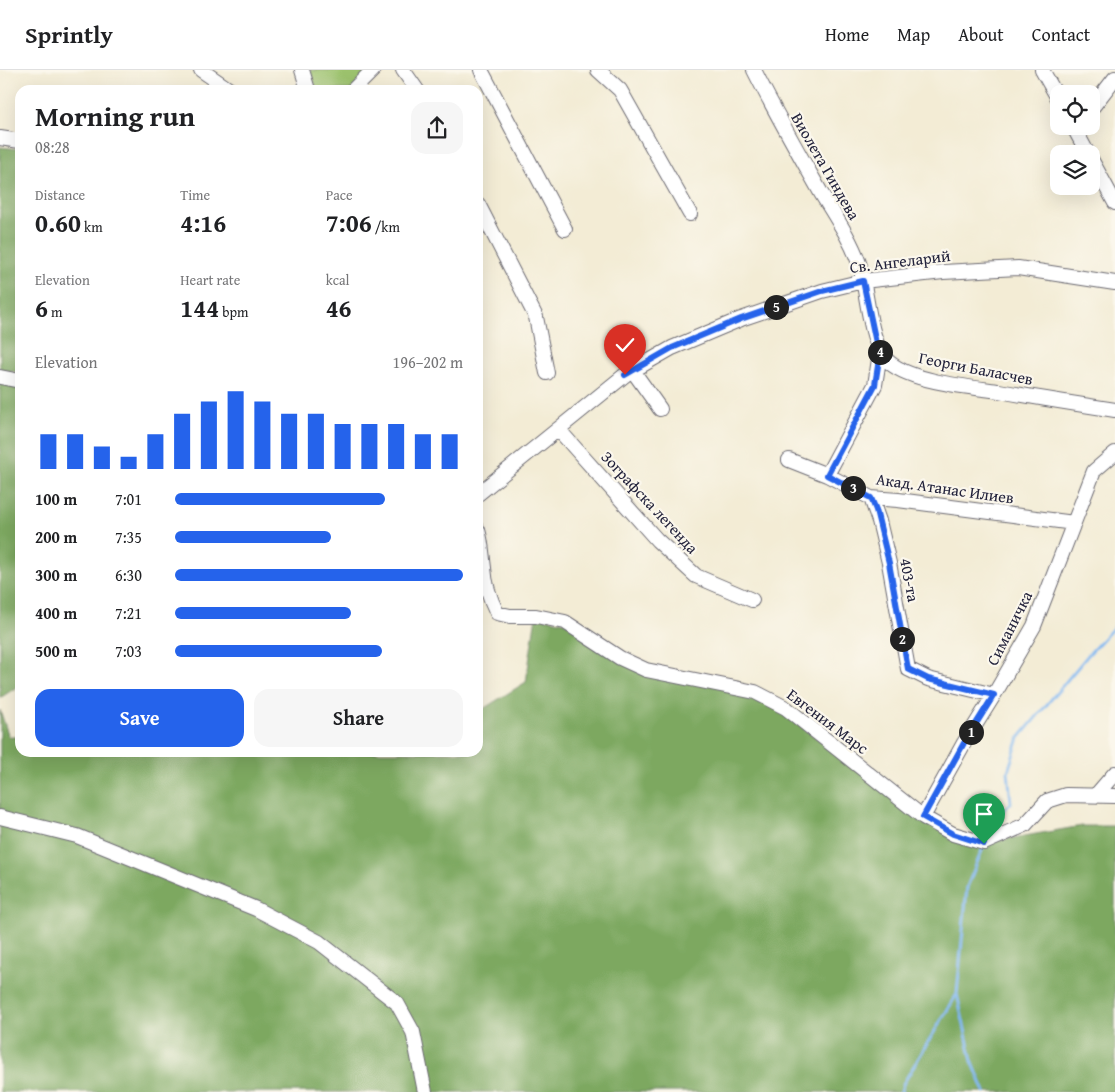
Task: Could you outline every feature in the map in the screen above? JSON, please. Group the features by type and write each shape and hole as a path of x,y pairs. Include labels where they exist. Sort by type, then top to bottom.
{"street":[{"path":"201,70 223,85"},
{"path":"302,70 306,85"},
{"path":"358,85 373,70"},
{"path":"403,70 414,85"},
{"path":"481,70 565,229"},
{"path":"598,70 620,90 690,214"},
{"name":"Виолета Гиндева","path":"754,70 772,107 852,245 863,281"},
{"path":"1042,70 1050,85"},
{"path":"1100,97 1115,78"},
{"path":"0,138 15,140"},
{"path":"1100,176 1115,203"},
{"path":"483,214 536,317 547,373"},
{"name":"Св. Ангеларий","path":"483,490 632,370 672,348 741,319 822,291 863,281 943,272 1018,268 1115,283"},
{"path":"827,475 875,385 880,353 876,343 863,281"},
{"name":"Георги Баласчев","path":"880,353 889,363 918,377 1115,410"},
{"path":"632,370 660,409"},
{"path":"0,377 15,380"},
{"name":"Зографска легенда","path":"558,429 657,540 696,576 752,600"},
{"name":"Симаничка","path":"923,817 964,743 1034,626 1094,471 1115,453"},
{"name":"Акад. Атанас Илиев","path":"789,460 827,475 871,498 1074,523"},
{"name":"403-та","path":"871,498 878,516 889,563 908,669 928,679 994,695"},
{"name":"Евгения Марс","path":"483,547 484,572 489,595 497,613 510,616 536,616 565,622 620,658 646,670 756,692 786,708 923,817 953,834 988,841 1025,825 1047,801 1066,795 1115,796"},
{"path":"1096,796 1115,774"},
{"path":"0,817 77,836 256,909 319,942 397,1003 413,1032 426,1092"}],"green space":[{"path":"310,70 369,70 356,85 315,85"},
{"path":"0,147 15,148 15,372 0,369"},
{"path":"0,382 15,386 15,688 0,698"},
{"path":"536,616 565,622 620,658 755,692 923,817 984,843 1082,826 1115,826 1115,1092 0,1092 0,710 9,737 15,737 15,757 483,757 483,709 526,682"}],"waterway":[{"path":"987,837 993,821 1011,803 1008,771 1019,738 1089,654 1115,626"},
{"path":"983,848 967,887 957,994 972,1061 985,1092"},
{"path":"901,1092 903,1084 957,994"}],"route":[{"path":"625,375 672,348 741,319 822,291 863,281 876,343 880,353 878,370 875,385 827,475 871,498 876,510 889,563 908,669 928,679 994,695 964,743 923,817 953,834 984,844"}]}
